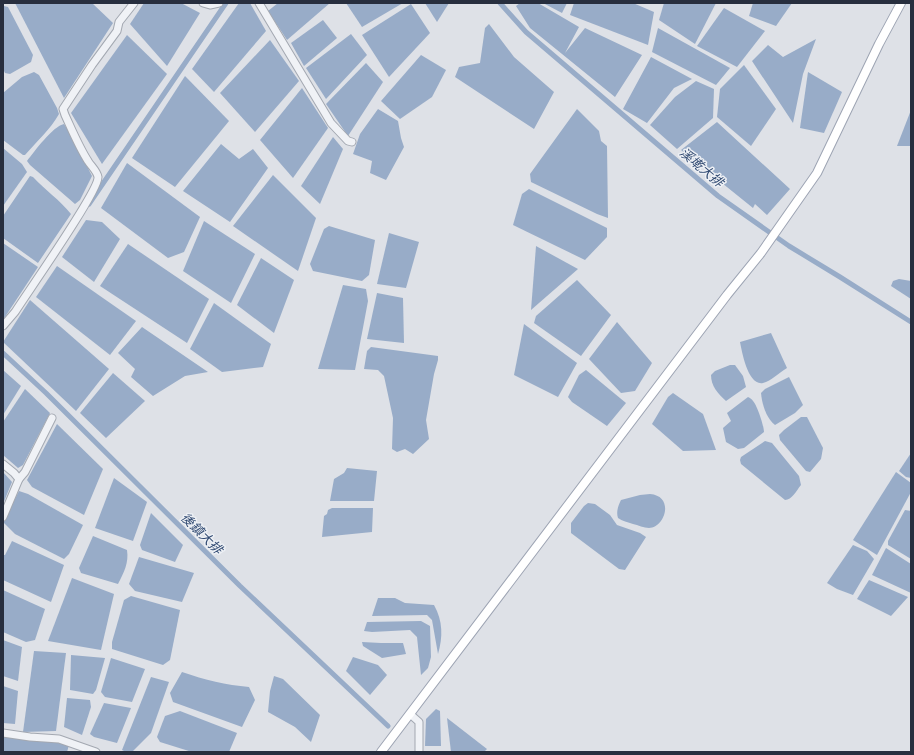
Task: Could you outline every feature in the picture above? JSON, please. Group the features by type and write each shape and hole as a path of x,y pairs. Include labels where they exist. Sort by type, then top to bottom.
{"main road":[{"path":"381,752 727,295 763,251 816,173 879,44 901,3"}],"street":[{"path":"3,326 15,312 81,212 98,181 97,174 88,160 65,115 64,109 92,64 116,32 119,27 119,22 134,3"},
{"path":"203,3 210,5 219,3"},
{"path":"259,3 331,123 348,141 352,142"},
{"path":"3,517 19,480 25,472 52,418"},
{"path":"3,464 14,473 19,480"},
{"path":"410,714 419,722 419,752"},
{"path":"3,732 30,737 59,739 96,752"}],"water":[{"path":"15,3 92,3 113,23 64,98"},
{"path":"144,3 181,3 200,13 167,66 130,24"},
{"path":"239,3 250,3 266,31 214,92 192,69"},
{"path":"278,3 330,3 287,40 268,11"},
{"path":"346,3 403,3 362,27"},
{"path":"425,3 449,3 437,22"},
{"path":"520,3 538,3 579,27 565,53 585,28 642,55 615,97 530,28 516,6"},
{"path":"543,3 567,3 562,13"},
{"path":"574,3 633,3 654,12 648,45 570,15"},
{"path":"664,3 716,3 695,44 659,20"},
{"path":"753,3 792,3 776,26 749,16"},
{"path":"411,4 430,33 389,77 362,35"},
{"path":"4,6 8,7 33,55 31,62 10,74 5,73 3,69"},
{"path":"724,8 765,31 737,67 697,46"},
{"path":"323,20 337,38 304,66 291,43"},
{"path":"489,24 514,57 554,92 534,129 455,77 459,67 480,63 485,28"},
{"path":"658,28 730,68 716,85 652,52"},
{"path":"351,34 367,55 326,99 306,68"},
{"path":"127,35 167,74 102,164 71,113"},
{"path":"816,39 803,74 793,123 752,61 768,45 783,57"},
{"path":"270,40 299,81 255,132 220,93"},
{"path":"421,55 446,70 432,97 400,119 381,101"},
{"path":"651,57 692,79 674,88 647,123 623,109"},
{"path":"366,63 383,82 348,136 326,104"},
{"path":"744,65 776,109 751,146 717,117 720,89"},
{"path":"34,72 39,75 59,114 52,125 25,155 23,155 3,140 3,93 22,77"},
{"path":"808,72 842,92 824,133 800,128"},
{"path":"185,76 229,121 175,187 132,158"},
{"path":"696,81 714,89 713,118 677,149 650,125 675,97"},
{"path":"302,88 328,128 293,178 260,140"},
{"path":"378,109 398,121 404,147 386,180 370,173 372,161 353,154 360,134"},
{"path":"577,109 599,131 601,141 607,146 608,218 531,182 530,174"},
{"path":"911,110 911,146 897,146"},
{"path":"717,122 790,189 767,215 755,204 753,208 681,150"},
{"path":"64,124 92,176 80,200 75,204 27,161 49,134"},
{"path":"333,137 343,149 320,204 301,186"},
{"path":"221,144 239,159 253,149 268,168 230,222 183,191"},
{"path":"3,148 22,164 27,172 3,206"},
{"path":"127,163 200,217 184,252 168,258 101,208"},
{"path":"273,175 316,218 298,271 233,226"},
{"path":"30,176 33,177 71,214 38,263 3,238 3,216"},
{"path":"529,189 607,228 607,237 585,260 513,225 522,194"},
{"path":"86,220 102,222 120,239 94,282 62,257"},
{"path":"204,221 255,254 231,303 183,271"},
{"path":"329,226 375,240 369,275 362,281 313,271 310,264 324,229"},
{"path":"389,233 419,242 406,288 377,284"},
{"path":"3,243 38,267 3,320"},
{"path":"128,244 209,299 187,343 100,286"},
{"path":"536,246 578,269 531,310"},
{"path":"261,258 294,280 274,333 237,305"},
{"path":"57,266 136,321 110,355 36,297"},
{"path":"899,279 911,281 911,299 891,286 893,281"},
{"path":"577,280 611,315 581,356 534,323 536,316"},
{"path":"343,285 366,289 368,301 355,370 318,369"},
{"path":"377,293 403,298 404,343 367,339"},
{"path":"30,300 109,369 76,411 3,342"},
{"path":"214,303 271,344 263,367 222,372 190,349"},
{"path":"617,322 652,363 635,391 621,393 589,359"},
{"path":"524,324 577,363 558,397 514,375"},
{"path":"142,327 208,372 185,376 153,396 131,377 135,369 118,353"},
{"path":"771,333 787,368 766,382 758,383 750,374 742,353 740,342"},
{"path":"371,347 438,356 426,420 429,439 413,454 405,449 397,452 392,449 393,418 384,376 378,370 364,369 367,351"},
{"path":"730,365 735,365 743,376 746,387 726,401 716,390 712,383 711,375 715,371"},
{"path":"3,370 21,386 3,415"},
{"path":"586,370 626,403 607,426 572,402 568,397 579,375"},
{"path":"113,373 145,401 106,438 80,413"},
{"path":"789,377 803,405 795,413 775,425 769,419 765,410 761,393 765,389"},
{"path":"25,389 50,413 23,465 18,468 3,455 3,422"},
{"path":"673,393 703,414 716,450 683,451 652,424 668,397"},
{"path":"748,397 752,400 756,407 762,421 764,432 744,448 738,449 726,442 723,428 731,421 727,413"},
{"path":"801,417 807,417 823,448 821,459 810,472 806,471 780,440 779,435"},
{"path":"57,424 103,469 84,515 32,487 27,480"},
{"path":"765,441 772,443 799,476 801,485 792,497 787,500 785,500 741,464 741,457"},
{"path":"911,453 911,478 906,477 899,471"},
{"path":"347,468 377,471 374,501 330,501 334,479 344,473"},
{"path":"3,472 12,482 3,504"},
{"path":"896,472 911,483 911,492 877,555 853,540"},
{"path":"114,478 147,502 133,541 95,528"},
{"path":"19,491 28,494 83,525 69,554 64,559 15,534 3,522"},
{"path":"650,494 658,496 663,500 665,506 663,518 655,527 645,528 618,518 617,514 621,500"},
{"path":"588,503 595,504 610,515 617,525 640,533 646,537 625,570 619,569 571,533 571,523"},
{"path":"332,508 373,508 372,532 322,537 324,516 327,514 328,510"},
{"path":"905,510 911,511 911,559 888,545 888,541"},
{"path":"151,513 183,545 175,562 142,550 140,545"},
{"path":"93,536 127,550 127,563 118,584 81,573 79,568"},
{"path":"12,541 64,565 51,602 3,580 3,555 5,555"},
{"path":"853,545 867,551 874,559 853,595 837,589 827,583"},
{"path":"886,548 911,564 911,593 872,575"},
{"path":"139,557 194,573 182,602 135,591 129,584"},
{"path":"72,578 114,594 101,650 48,641"},
{"path":"869,580 908,597 891,616 857,599"},
{"path":"3,590 45,609 35,640 26,642 3,632"},
{"path":"131,596 180,610 170,660 163,665 112,649 112,642 124,600"},
{"path":"378,598 395,598 405,603 434,605 441,623 441,641 438,654 432,620 427,615 372,616"},
{"path":"421,621 430,626 431,657 428,668 421,675 417,637 410,630 364,631 367,622"},
{"path":"3,640 22,647 18,681 3,676"},
{"path":"362,642 403,643 406,654 382,658 363,646"},
{"path":"34,651 66,653 56,731 23,732"},
{"path":"71,655 105,658 96,690 93,694 70,690"},
{"path":"353,657 378,665 387,675 370,695 346,671"},
{"path":"111,658 145,669 132,702 105,697 101,692"},
{"path":"182,672 216,682 249,687 255,700 242,727 173,702 170,693"},
{"path":"274,676 283,679 320,715 311,742 295,727 268,712 270,691"},
{"path":"151,677 169,682 151,733 132,752 126,752 122,750"},
{"path":"3,686 18,691 15,724 3,723"},
{"path":"67,698 90,700 91,707 82,735 64,727"},
{"path":"104,703 131,708 117,743 94,737 90,734"},
{"path":"436,709 440,711 441,746 425,746 426,719"},
{"path":"180,711 237,733 229,752 192,752 160,742 157,737 165,716"},
{"path":"447,718 487,749 484,752 451,752"},
{"path":"3,733 69,745 67,752 3,752"}],"waterway":[{"path":"89,204 226,3"},
{"name":"溪墘大排","path":"500,3 526,32 718,196 789,246 911,322"},
{"name":"後鎮大排","path":"3,353 46,393 240,586 388,726"}]}
